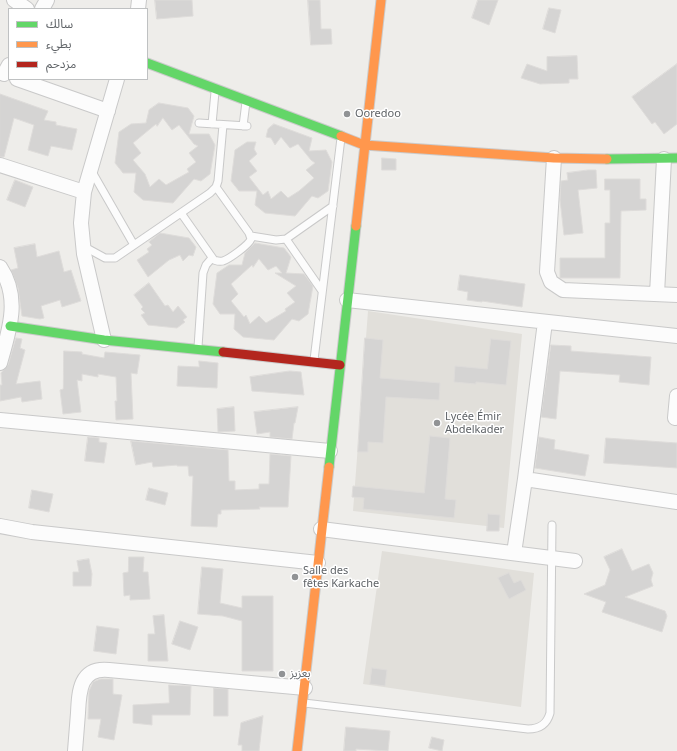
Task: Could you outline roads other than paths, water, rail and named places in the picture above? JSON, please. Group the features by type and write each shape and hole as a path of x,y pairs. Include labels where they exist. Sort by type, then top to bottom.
{"street":[{"path":"14,0 26,8"},
{"path":"297,751 381,0"},
{"path":"148,63 364,145 554,158 670,159 657,294"},
{"path":"20,80 108,110"},
{"path":"104,340 83,246 81,223 84,192 117,80"},
{"path":"554,158 547,272 551,282 563,290 677,295"},
{"path":"0,165 84,192"},
{"path":"0,268 7,280 12,298 10,326 0,363"},
{"path":"347,300 677,336"},
{"path":"514,553 545,322"},
{"path":"10,326 104,340 340,365"},
{"path":"675,418 677,396"},
{"path":"0,420 330,451"},
{"path":"525,479 677,502"},
{"path":"0,526 32,532 318,563"},
{"path":"321,529 574,561"},
{"path":"75,751 81,684 88,675 98,670 305,688"}],"lane":[{"path":"212,124 216,90"},
{"path":"199,123 245,126 247,100"},
{"path":"83,246 108,259 115,258 210,193 216,187 220,175 223,125"},
{"path":"313,362 342,136"},
{"path":"90,170 134,245"},
{"path":"216,187 251,236 276,240 286,239 333,206"},
{"path":"181,213 212,258 217,261 226,260 248,244 251,236"},
{"path":"286,239 322,291"},
{"path":"198,349 203,273 206,265 212,258"},
{"path":"303,703 528,729 534,729 544,725 549,718 550,713 552,525"}],"place":[{"name":"Ooredoo","path":"347,114"},
{"name":"Lycée Émir Abdelkader","path":"437,423"},
{"name":"Salle des fêtes Karkache","path":"295,577"},
{"name":"بعزيز","path":"282,674"}]}
